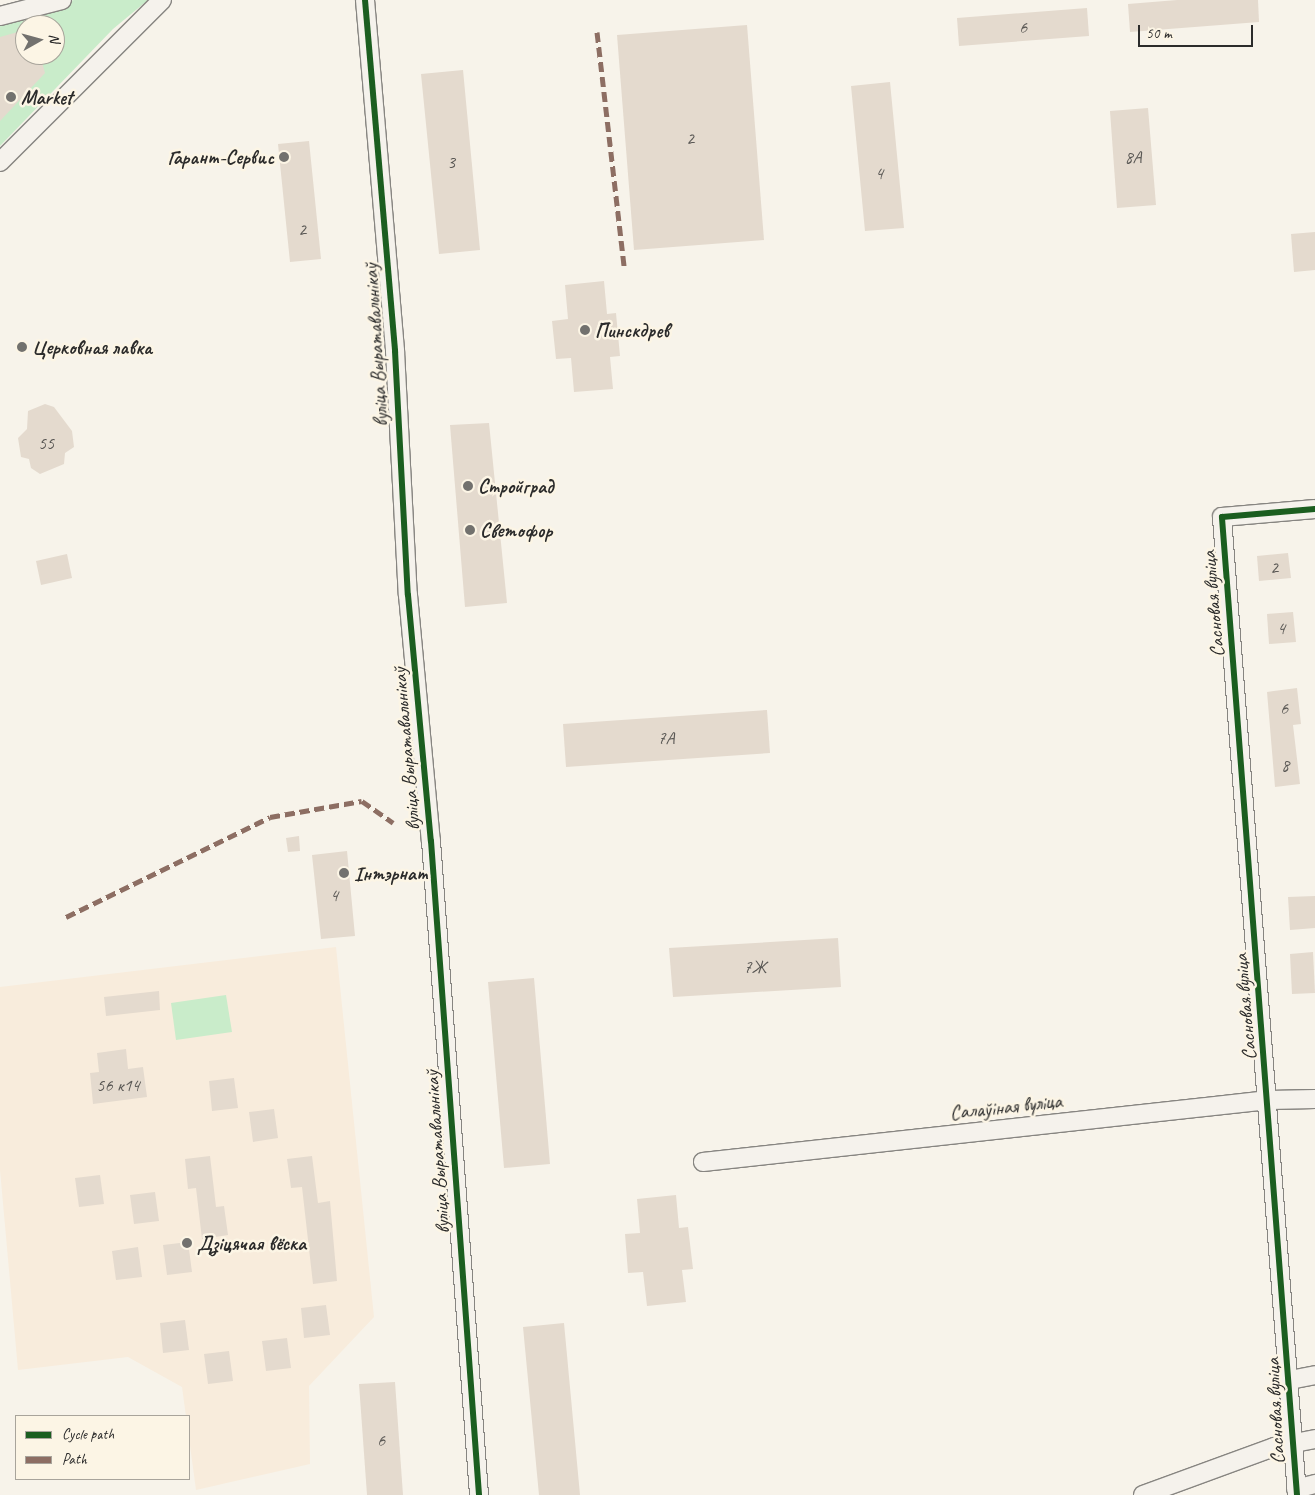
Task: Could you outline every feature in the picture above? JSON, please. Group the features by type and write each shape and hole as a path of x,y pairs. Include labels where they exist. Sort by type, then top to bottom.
{"street":[{"path":"0,16 62,0"},
{"path":"0,162 162,0"},
{"name":"вуліца Выратавальнікаў","path":"365,0 395,351 408,596 431,841 479,1495"},
{"name":"Сасновая вуліца","path":"1297,1492 1292,1444 1290,1380 1269,1100 1222,517 1315,509"},
{"name":"Салаўіная вуліца","path":"703,1162 1269,1100 1315,1099"},
{"path":"1290,1380 1315,1375"},
{"path":"1143,1495 1292,1444 1315,1439"},
{"path":"1297,1492 1315,1484"}],"shaded area":[{"name":"Дзіцячая вёска","path":"336,947 374,1317 309,1386 310,1464 196,1490 190,1446 190,1415 186,1415 182,1387 128,1357 18,1370 0,1170 0,987"}],"green space":[{"path":"74,0 148,0 113,29 0,146 0,19 15,15 15,65 65,65 65,15 16,15"},
{"path":"226,995 232,1032 176,1040 171,1003"}],"building":[{"path":"1177,0 1258,0 1259,22 1130,32 1128,4"},
{"path":"1087,8 1089,36 959,46 957,18"},
{"path":"747,25 764,240 634,250 617,35"},
{"name":"Market","path":"15,33 15,65 43,65 45,73 0,121 0,37"},
{"path":"463,70 480,250 439,254 421,74"},
{"path":"890,82 904,228 865,231 851,86"},
{"path":"1148,108 1156,205 1117,208 1110,111"},
{"path":"309,141 321,259 290,262 278,144"},
{"path":"1315,232 1315,270 1294,272 1291,234"},
{"name":"Пинскдрев","path":"604,281 607,314 616,313 620,356 610,357 613,389 574,392 571,358 556,359 552,321 568,319 565,285"},
{"path":"45,404 54,407 72,431 74,447 65,453 64,464 40,474 31,468 29,459 21,457 18,438 27,429 28,411"},
{"path":"489,423 507,603 465,607 450,425"},
{"path":"1288,553 1291,578 1259,581 1257,556"},
{"path":"67,554 72,578 41,585 36,561"},
{"path":"1293,612 1296,642 1269,644 1267,614"},
{"path":"1297,688 1301,724 1293,725 1300,784 1275,787 1267,692"},
{"path":"767,710 770,753 566,767 563,724"},
{"path":"299,836 300,851 288,852 286,838"},
{"path":"347,851 355,936 321,939 312,855"},
{"path":"1315,896 1315,928 1290,930 1288,897"},
{"path":"838,938 841,987 673,997 669,948"},
{"path":"1313,952 1315,993 1292,994 1290,954"},
{"path":"534,978 550,1164 504,1168 488,982"},
{"path":"159,991 160,1010 106,1016 104,997"},
{"path":"126,1049 128,1069 143,1067 147,1097 93,1104 90,1073 99,1072 97,1053"},
{"path":"234,1078 238,1108 212,1111 209,1081"},
{"path":"274,1109 278,1138 253,1142 249,1112"},
{"path":"210,1156 216,1207 224,1206 228,1235 202,1239 196,1188 188,1189 185,1159"},
{"path":"312,1156 318,1203 330,1201 337,1281 313,1284 302,1187 291,1188 287,1159"},
{"path":"100,1175 104,1204 79,1207 75,1178"},
{"path":"155,1192 159,1221 134,1224 130,1195"},
{"path":"676,1195 679,1228 688,1227 693,1269 682,1270 686,1302 647,1306 643,1272 628,1273 625,1234 640,1233 637,1199"},
{"path":"188,1242 192,1272 167,1275 163,1245"},
{"path":"138,1247 142,1277 116,1280 112,1251"},
{"path":"326,1305 330,1335 304,1338 301,1308"},
{"path":"185,1320 189,1350 163,1353 160,1323"},
{"path":"564,1323 580,1495 539,1495 523,1327"},
{"path":"287,1338 291,1368 266,1371 262,1341"},
{"path":"229,1351 233,1381 208,1384 204,1354"},
{"path":"395,1382 403,1495 367,1495 359,1384"}],"marked path":[{"path":"597,32 624,266"},
{"path":"66,917 270,817 362,801 393,823"}],"cycle path":[{"path":"365,0 395,351 408,595 431,841 479,1495"},
{"path":"1297,1495 1222,517 1315,509"}],"place":[{"name":"Market","path":"11,97"},
{"name":"Гарант-Сервис","path":"284,157"},
{"name":"Пинскдрев","path":"585,330"},
{"name":"Церковная лавка","path":"22,347"},
{"name":"Стройград","path":"468,486"},
{"name":"Светофор","path":"470,530"},
{"name":"Інтэрнат","path":"344,873"},
{"name":"Дзіцячая вёска","path":"187,1243"}]}
